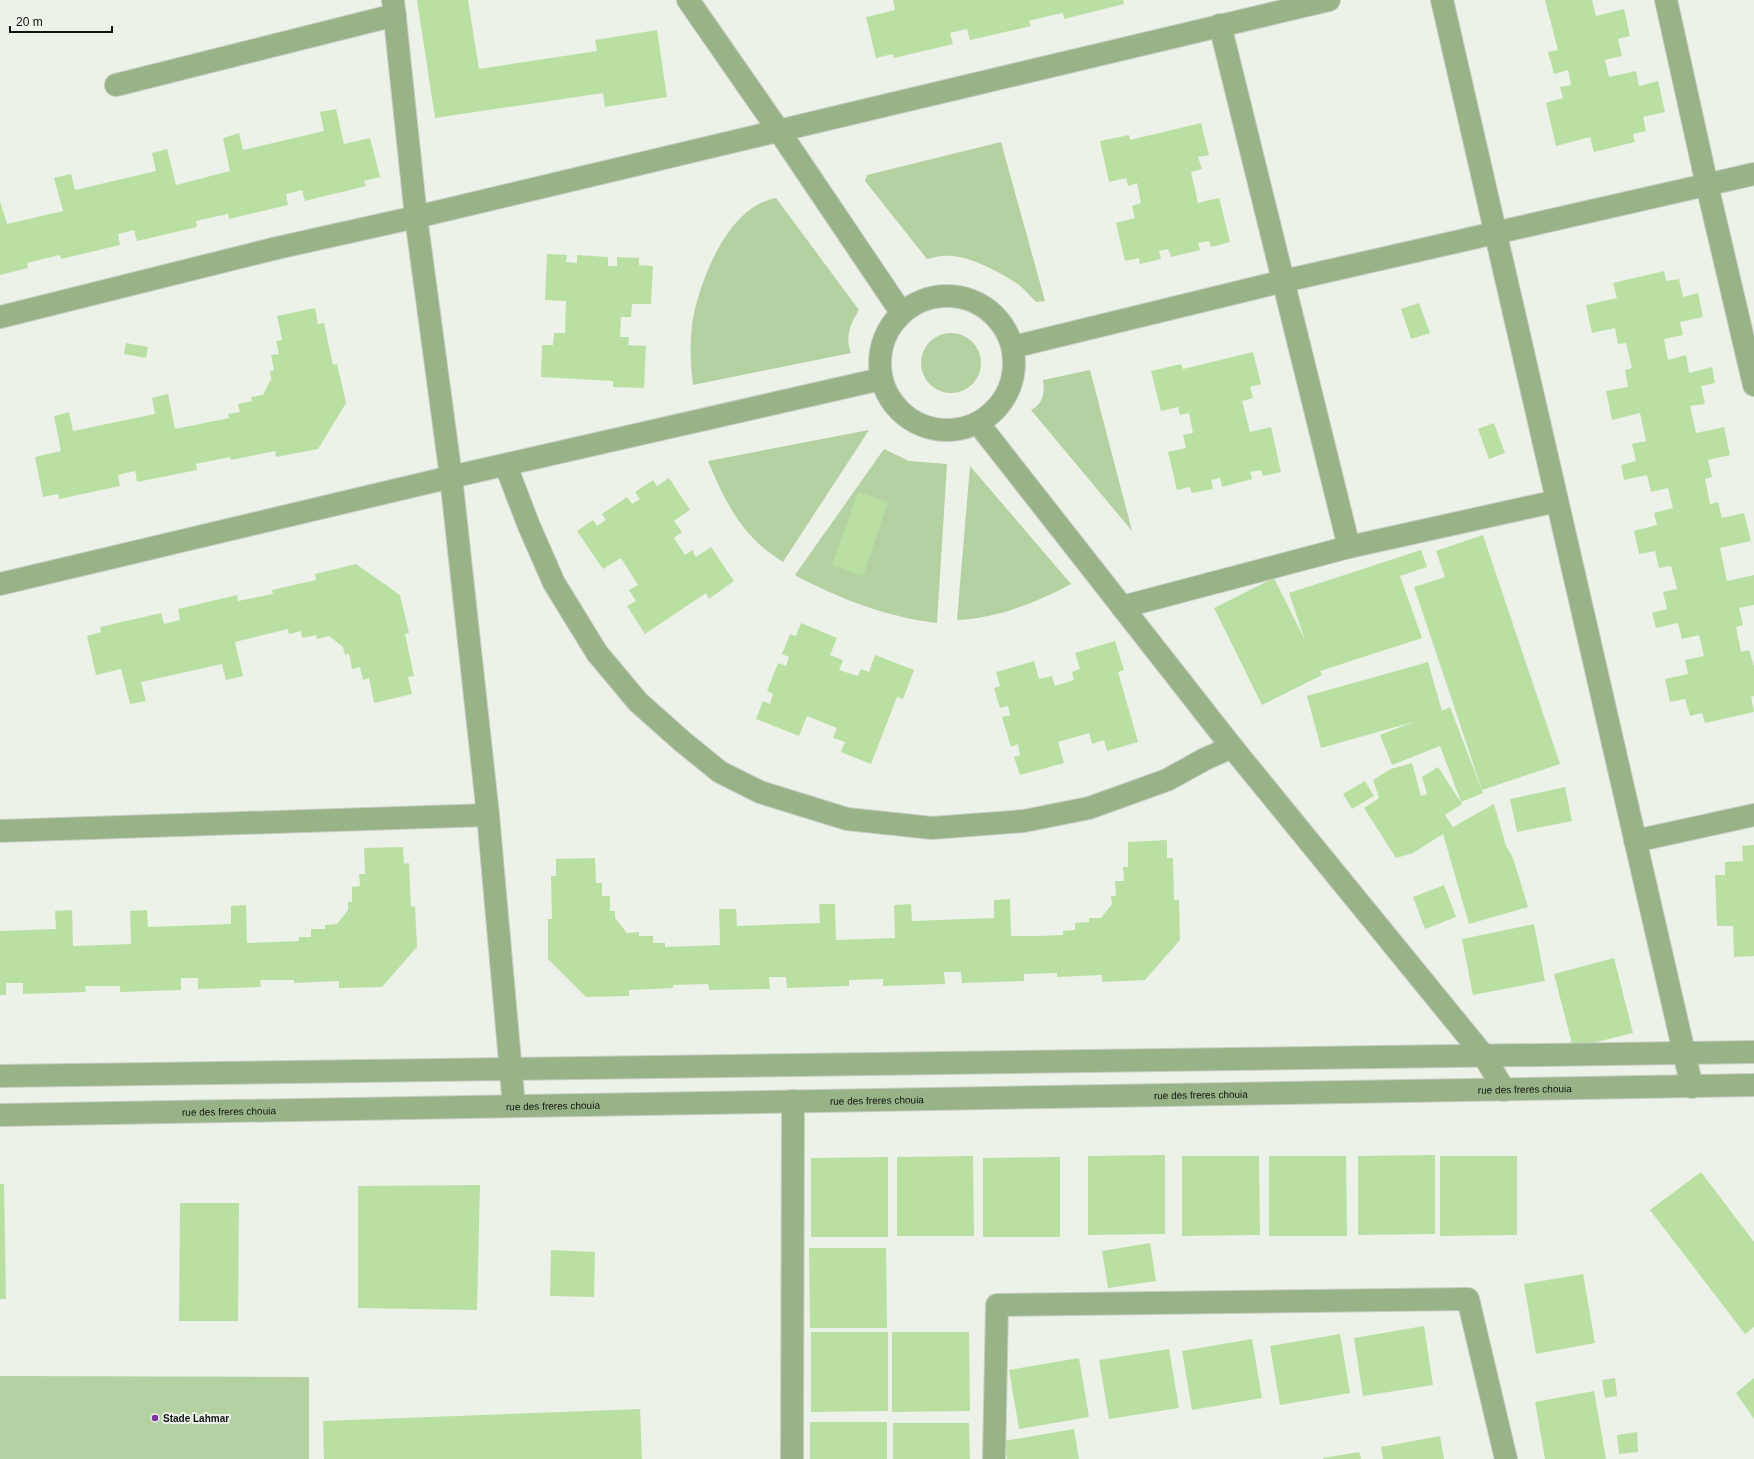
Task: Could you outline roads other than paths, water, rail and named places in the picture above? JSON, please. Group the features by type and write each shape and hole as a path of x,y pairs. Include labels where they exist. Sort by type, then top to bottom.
{"street":[{"path":"688,0 779,131 901,312"},
{"path":"0,317 277,248 416,217 1329,0"},
{"path":"1442,0 1692,1086"},
{"path":"1666,0 1707,185 1748,336 1754,385"},
{"path":"116,85 394,8 416,217 451,478 488,815 514,1106"},
{"path":"1220,25 1349,547"},
{"path":"1013,347 1284,281 1496,234 1754,174"},
{"path":"944,295 967,298 988,309 1004,325 1013,347 1014,370 1009,391 996,410 978,423 958,430 938,430 918,424 902,413 889,398 881,379 879,361 882,343 889,326 901,312 921,300 944,295"},
{"path":"0,584 881,379"},
{"path":"978,423 1232,747 1484,1056 1504,1090"},
{"path":"506,466 528,526 554,583 597,653 638,702 683,742 720,772 760,792 847,819 932,828 1024,821 1089,808 1167,780 1205,759 1232,747"},
{"path":"1122,607 1349,547 1557,501"},
{"path":"0,831 488,815"},
{"path":"1636,841 1754,815"},
{"path":"0,1076 1754,1052"},
{"name":"rue des freres chouia","path":"0,1115 1754,1086"},
{"path":"792,1459 793,1102"},
{"path":"994,1459 997,1305 1468,1299 1506,1459"}],"place":[{"name":"Stade Lahmar","path":"155,1418"}]}
